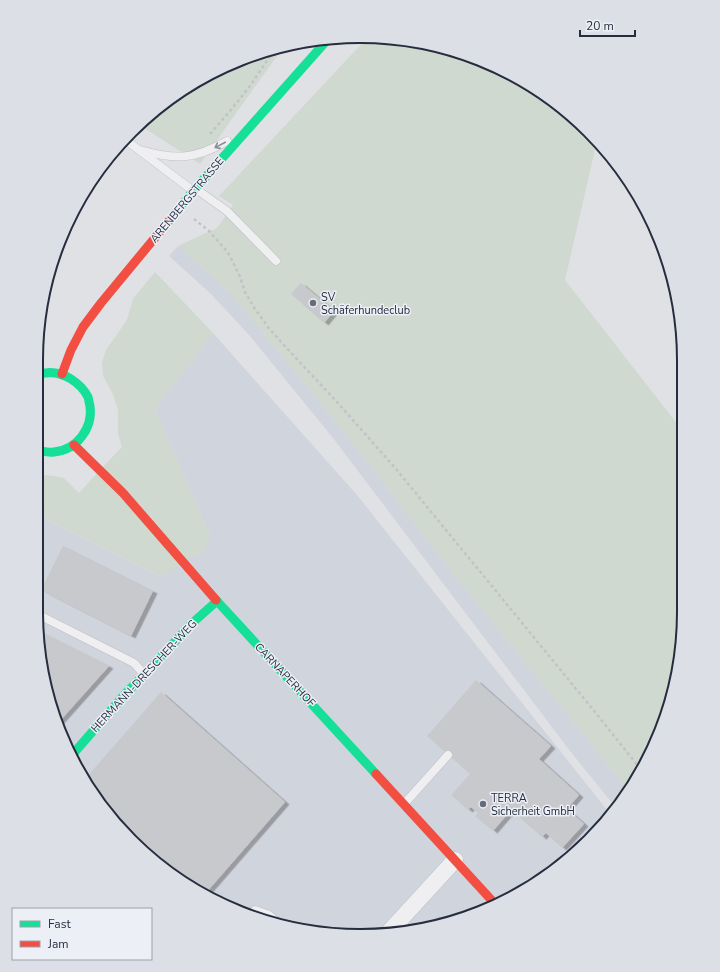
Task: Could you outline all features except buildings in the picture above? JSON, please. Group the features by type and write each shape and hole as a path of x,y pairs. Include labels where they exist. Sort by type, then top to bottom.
{"street":[{"name":"ARENBERGSTRASSE","path":"62,374 77,337 91,316 194,190 323,46"},
{"path":"43,374 62,374 69,377 85,391 90,406 90,420 88,428 85,434 74,445 62,451 48,453 43,452"},
{"name":"CARNAPERHOF","path":"74,445 123,493 217,602 491,900"},
{"name":"HERMANN-DRESCHER-WEG","path":"76,751 126,693 189,626 217,602"},
{"path":"394,927 455,860"}],"lane":[{"path":"140,150 156,155 180,157 202,153 227,142 252,124"},
{"path":"130,143 194,190 227,211 276,261"},
{"path":"43,617 134,663 145,674"},
{"path":"404,805 448,755"},
{"path":"254,911 270,915"}],"path":[{"path":"207,136 250,86 270,56"},
{"path":"209,231 230,256 245,292 268,327 396,469 596,712 637,765"}],"shaded area":[{"path":"362,43 422,49 481,67 518,85 536,96 569,122 595,148 565,280 677,424 677,612 671,674 653,733 635,770 625,786 445,563 342,429 247,313 215,278 178,246 217,228 233,205 219,196"},
{"path":"278,54 200,164 144,128 184,96 202,85 239,67"},
{"path":"178,246 215,278 247,313 342,429 445,563 625,786 612,803 570,751 333,438 250,336 211,294 169,256"},
{"path":"155,272 213,333 155,409 210,536 204,554 183,560 181,564 162,577 43,518 43,475 64,478 79,493 122,447 118,433 118,410 113,394 103,376 102,363 106,350 127,320 133,299"},
{"path":"213,333 357,495 607,810 584,836 536,876 518,887 481,905 422,923 360,929 298,923 239,905 201,887 184,876 136,836 109,805 85,770 67,733 54,694 49,674 44,633 43,518 162,577 210,536 155,409"}],"traffic: fast":[{"path":"177,211 322,46"},
{"path":"43,373 54,373 63,375 74,381 83,389 88,397 90,406 89,422 86,430 76,442 70,447 62,450 43,452"},
{"path":"216,600 376,774"},
{"path":"76,751 126,693 189,626 217,601"}],"traffic: jam":[{"path":"62,374 71,350 83,327 177,211"},
{"path":"74,445 123,493 216,600"},
{"path":"376,774 491,900"}],"place":[{"name":"SV Schäferhundeclub","path":"313,303"},
{"name":"TERRA Sicherheit GmbH","path":"483,804"}]}
